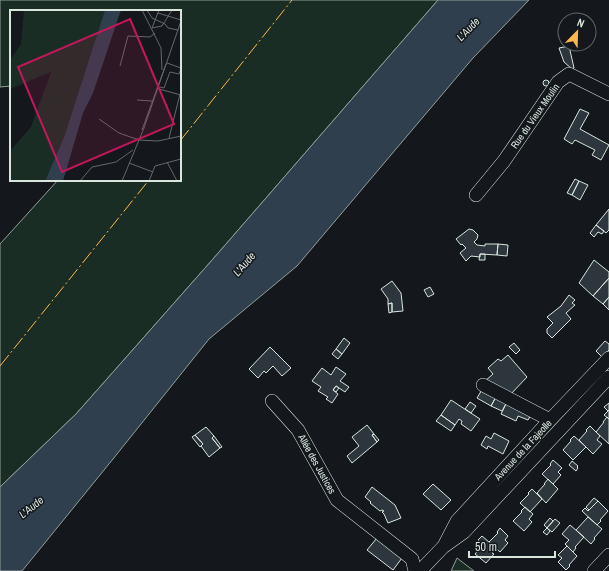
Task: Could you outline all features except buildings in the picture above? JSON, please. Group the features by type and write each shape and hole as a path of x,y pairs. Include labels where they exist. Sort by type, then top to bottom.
{"street":[{"name":"Rue du Vieux Moulin","path":"476,195 504,161 558,82 569,74 609,94"},
{"name":"Avenue de la Fajeolle","path":"443,547 457,521 550,420 608,360"},
{"name":"Avenue de la Fajeolle","path":"420,571 443,547 464,532 609,377"},
{"path":"483,385 550,420"},
{"name":"Allée des Justices","path":"272,401 298,430 337,500 412,559 415,571"},
{"path":"594,571 609,554"}],"green space":[{"path":"0,0 438,0 76,414 0,487 0,244 57,181 181,181 181,10 10,10 10,86 0,87"},
{"path":"457,558 474,571 451,571"}],"water":[{"name":"L'Aude","path":"438,0 529,0 473,58 297,266 209,339 22,571 0,571 0,487 76,414"}],"power":[{"path":"181,140 292,0"},
{"path":"0,366 148,181"}]}
